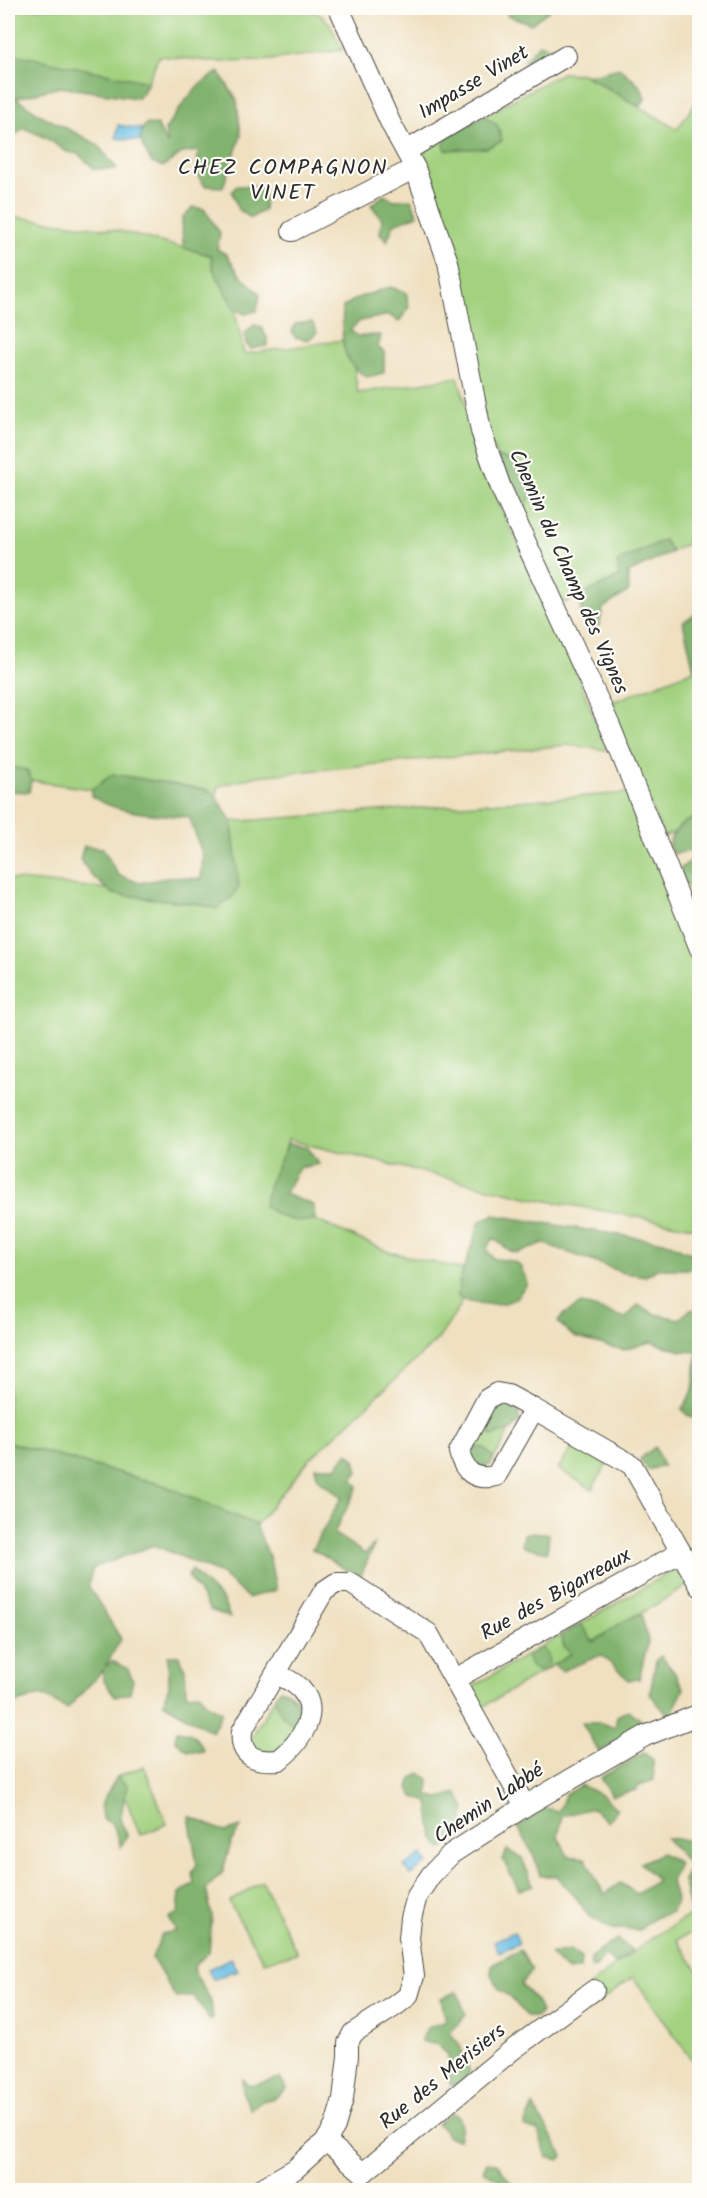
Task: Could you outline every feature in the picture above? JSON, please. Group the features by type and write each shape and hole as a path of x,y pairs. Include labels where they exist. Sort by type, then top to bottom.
{"street":[{"name":"Chemin du Champ des Vignes","path":"339,8 391,124 410,160 448,262 482,431 501,488 610,726 699,949"},
{"name":"Impasse Vinet","path":"292,231 410,160 567,56"},
{"path":"534,1409 632,1465 699,1586"},
{"name":"Rue des Bigarreaux","path":"455,1679 681,1552"},
{"path":"276,1674 324,1591 336,1583 350,1583 428,1633 525,1806"},
{"name":"Chemin Labbé","path":"258,2190 295,2169 326,2141 335,2126 343,2099 348,2043 354,2033 408,1996 414,1976 410,1929 417,1896 431,1875 451,1854 525,1806 645,1736 699,1714"},
{"name":"Rue des Merisiers","path":"326,2141 363,2173 511,2051 594,1990"}],"green space":[{"path":"8,8 301,9 324,17 343,50 263,61 219,62 159,56 143,92 8,64"},
{"path":"511,8 552,8 531,24 507,15"},
{"path":"539,44 556,49 553,55 534,70 524,61"},
{"path":"8,53 148,82 137,98 60,87 16,98 41,115 97,144 117,169 95,169 78,154 67,152 46,138 24,128 8,140"},
{"path":"620,68 641,87 645,99 640,107 586,76"},
{"path":"219,72 237,100 241,136 223,187 205,186 197,175 198,151 182,153 163,167 152,163 141,139 146,124 157,125 168,145 165,130 176,113 202,83"},
{"path":"562,73 583,74 677,129 699,98 699,538 563,604 515,508 490,438 418,164 427,147"},
{"path":"485,116 498,126 502,141 487,148 446,150 444,144 449,135"},
{"path":"236,186 261,186 265,198 264,210 251,218 238,209 232,192"},
{"path":"384,195 394,200 411,199 418,215 394,224 387,241 380,233 382,219 371,205"},
{"path":"193,207 204,209 220,233 217,249 226,254 240,275 260,294 257,311 245,314 234,309 213,269 211,255 183,248 182,218"},
{"path":"8,216 116,230 224,259 244,354 350,339 358,393 458,377 488,479 572,661 607,750 568,745 258,776 219,786 213,807 8,777"},
{"path":"390,287 406,292 409,307 399,322 389,315 360,321 350,330 357,336 381,335 378,347 384,352 384,373 367,377 351,364 346,356 343,338 343,307 357,298"},
{"path":"312,322 317,332 308,340 295,337 292,332 295,324"},
{"path":"254,325 261,327 267,338 267,346 251,349 246,344 244,334"},
{"path":"501,457 522,465 532,492 526,506 515,508 487,465"},
{"path":"664,540 672,552 628,573 629,591 603,608 599,626 591,627 581,615 580,596 619,577 617,562"},
{"path":"698,612 700,617 699,668 694,670 683,622"},
{"path":"699,668 699,823 663,837 610,703"},
{"path":"8,767 27,770 31,780 29,792 8,791"},
{"path":"113,774 208,790 216,796 232,822 239,887 231,898 216,909 199,904 113,894 92,876 80,859 84,846 103,848 118,875 140,883 171,877 201,879 203,856 189,817 126,810 113,807 91,796 92,789"},
{"path":"628,793 699,969 699,1228 531,1198 288,1140 271,1201 389,1252 470,1271 459,1308 439,1338 309,1460 256,1525 163,1485 8,1442 8,879 222,900 214,823"},
{"path":"699,816 699,849 673,854 668,845 673,834 688,820"},
{"path":"689,862 699,862 699,898 694,896 676,872"},
{"path":"288,1144 307,1148 319,1164 299,1168 284,1194 314,1205 315,1220 288,1219 264,1206 269,1184"},
{"path":"493,1215 670,1243 684,1251 699,1255 699,1269 657,1269 646,1276 624,1273 543,1243 522,1252 512,1252 494,1238 486,1249 494,1259 517,1263 523,1270 527,1284 516,1298 509,1302 494,1304 469,1302 458,1297 459,1283 480,1221"},
{"path":"581,1304 626,1318 638,1305 655,1314 679,1319 690,1310 699,1309 699,1418 687,1415 682,1409 693,1391 697,1352 682,1351 651,1342 623,1350 574,1337 558,1322 564,1314"},
{"path":"504,1402 517,1408 520,1421 511,1430 492,1436 486,1428 498,1405"},
{"path":"498,1405 517,1408 519,1415 490,1465 469,1458"},
{"path":"8,1442 163,1485 256,1525 270,1559 276,1590 248,1598 221,1574 154,1545 93,1568 88,1585 121,1639 105,1667 112,1661 127,1668 133,1680 130,1693 116,1697 103,1680 103,1670 67,1709 41,1695 8,1706"},
{"path":"574,1445 607,1464 592,1489 558,1469"},
{"path":"476,1447 484,1448 494,1458 490,1465 477,1468 469,1458"},
{"path":"655,1447 663,1466 648,1470 640,1459"},
{"path":"348,1453 355,1460 358,1472 352,1479 358,1486 334,1533 365,1554 375,1543 360,1578 312,1549 342,1497 318,1479 315,1467 336,1467"},
{"path":"533,1532 549,1534 547,1552 522,1546 524,1534"},
{"path":"672,1566 679,1568 689,1585 481,1708 470,1688 672,1571"},
{"path":"191,1570 223,1601 230,1618 210,1610 188,1576"},
{"path":"641,1613 648,1641 639,1679 629,1680 601,1655 562,1671 553,1665 571,1654 564,1647 561,1635 581,1624 593,1642 622,1622"},
{"path":"541,1647 548,1655 549,1668 541,1672 532,1668 527,1655"},
{"path":"168,1656 179,1656 185,1668 186,1694 200,1693 205,1703 222,1712 212,1732 163,1703 169,1686"},
{"path":"661,1656 684,1689 671,1715 664,1711 650,1694 656,1660"},
{"path":"280,1689 297,1698 302,1716 286,1745 278,1752 261,1752 252,1745 251,1738"},
{"path":"280,1689 289,1692 302,1716 296,1728 282,1715 274,1698"},
{"path":"629,1710 642,1721 645,1727 599,1752 582,1723 601,1723 615,1728 617,1716"},
{"path":"177,1731 194,1737 204,1752 188,1751 175,1740"},
{"path":"644,1753 653,1760 654,1780 640,1785 636,1790 612,1796 600,1778"},
{"path":"144,1766 167,1824 140,1835 117,1777"},
{"path":"421,1773 429,1779 428,1796 440,1798 457,1793 465,1809 462,1833 442,1849 433,1837 428,1802 414,1797 409,1788 412,1778"},
{"path":"117,1777 127,1785 120,1820 127,1835 121,1847 113,1824 102,1819 101,1808 103,1800"},
{"path":"581,1785 603,1796 617,1809 608,1822 592,1808 562,1816 558,1836 568,1856 585,1858 604,1894 620,1883 637,1894 657,1880 640,1863 662,1853 679,1863 671,1881 676,1900 672,1912 653,1918 640,1930 612,1929 588,1916 578,1900 556,1876 540,1876 534,1856 518,1827 545,1808 559,1811 565,1795"},
{"path":"189,1816 225,1832 241,1827 232,1840 222,1873 206,1889 212,1916 209,1952 194,1966 193,1970 211,2001 213,2018 209,2020 194,1996 176,1998 152,1958 162,1934 176,1931 169,1918 178,1913 180,1893 194,1884 192,1873 197,1864"},
{"path":"666,1838 693,1841 699,1847 699,1906 690,1908 683,1880 691,1866"},
{"path":"507,1850 522,1858 533,1885 519,1890 503,1860"},
{"path":"262,1881 297,1953 264,1962 229,1902"},
{"path":"699,1910 699,1929 677,1940 699,1972 699,2070 633,1977 586,2012 592,1997 589,1986 653,1937"},
{"path":"617,1939 632,1950 616,1965 605,1955 596,1967 591,1968 591,1957"},
{"path":"520,1950 532,1970 521,1984 536,2001 541,2012 536,2018 527,2016 509,1996 499,1990 491,1974 492,1965"},
{"path":"570,1950 581,1958 580,1969 567,1971 550,1954"},
{"path":"457,1991 466,2015 450,2033 459,2044 470,2072 459,2085 450,2085 448,2055 438,2045 421,2041 427,2028 446,2021 441,1998"},
{"path":"280,2078 287,2088 275,2098 262,2101 251,2110 243,2093 242,2079 249,2086"},
{"path":"533,2105 563,2156 559,2160 547,2157 538,2131 524,2126"},
{"path":"452,2113 458,2116 461,2127 458,2140 448,2137 443,2128 436,2124"},
{"path":"487,2162 497,2164 516,2190 509,2190 502,2182 483,2170"}],"water":[{"path":"118,125 142,129 140,141 116,138"},
{"path":"422,1854 428,1863 410,1875 404,1866"},
{"path":"514,1932 519,1943 499,1952 494,1941"},
{"path":"231,1958 238,1971 213,1980 208,1969"}],"district":[{"name":"CHEZ COMPAGNON VINET","path":"283,180"}]}
